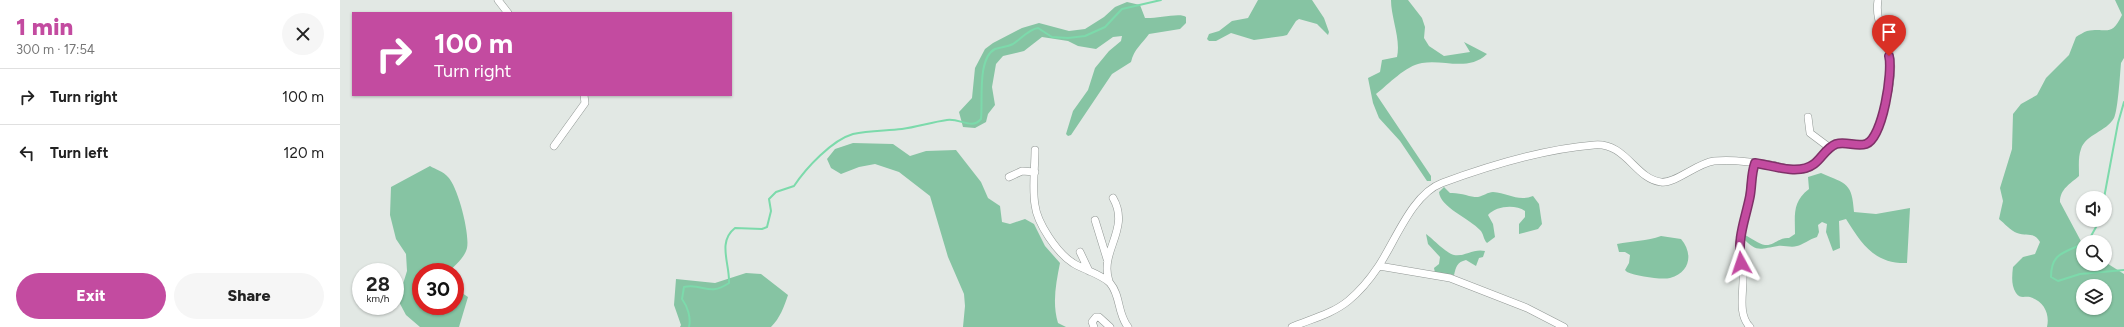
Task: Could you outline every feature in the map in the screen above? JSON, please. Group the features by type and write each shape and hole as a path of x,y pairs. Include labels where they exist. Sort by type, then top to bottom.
{"street":[{"path":"498,0 507,12"},
{"path":"1292,327 1323,315 1348,300 1379,266 1404,223 1419,202 1439,184 1526,156 1601,144 1615,149 1644,173 1662,182 1674,180 1709,162 1755,163 1792,169 1803,169 1814,164 1836,144 1866,144 1872,140 1876,133 1883,110 1891,64 1878,19 1878,0"},
{"path":"554,146 585,103 584,96"},
{"path":"1808,117 1810,133 1830,148"},
{"path":"1035,150 1035,208 1041,222 1062,255 1089,272 1109,281"},
{"path":"1750,327 1745,320 1742,309 1743,274 1739,252 1741,227 1748,206 1751,174 1755,163"},
{"path":"1009,177 1022,171 1035,172"},
{"path":"1113,198 1120,220 1107,259 1106,272 1117,295 1121,317 1128,327"},
{"path":"1095,220 1107,259"},
{"path":"1080,252 1089,272"},
{"path":"1379,266 1450,278 1527,308 1564,327"},
{"path":"1094,327 1092,322 1096,317 1099,317 1110,327"}],"green space":[{"path":"1258,0 1312,0 1324,18 1329,32 1328,35 1317,24 1299,19 1287,35 1283,36 1254,40 1231,33 1216,41 1209,41 1207,39 1209,34 1219,31 1232,21 1248,18"},
{"path":"1391,0 1408,0 1422,18 1425,27 1424,38 1429,46 1444,56 1470,52 1464,42 1487,54 1480,59 1464,64 1430,62 1416,65 1403,71 1376,94 1431,176 1431,181 1427,181 1400,141 1379,118 1373,103 1368,78 1380,72 1382,60 1397,57 1398,43 1392,14"},
{"path":"2115,0 2124,0 2124,58 2121,63 2118,100 2114,118 2106,127 2092,136 2084,144 2079,155 2079,176 2064,190 2060,197 2060,202 2078,235 2076,235 2076,271 2112,271 2112,266 2124,274 2124,327 2047,327 2048,317 2045,309 2035,299 2030,297 2021,297 2018,295 2014,290 2012,280 2013,267 2023,257 2035,254 2040,242 2033,235 2015,232 1999,219 2003,201 2000,188 2012,149 2013,114 2021,104 2037,95 2046,78 2069,55 2076,37 2087,31 2111,29 2115,27 2122,15"},
{"path":"1127,2 1140,5 1145,18 1179,15 1186,17 1186,23 1180,29 1149,34 1136,50 1131,62 1112,74 1071,135 1068,136 1066,134 1073,111 1088,90 1095,68 1109,51 1121,41 1122,36 1113,37 1096,49 1078,46 1068,41 1042,37 1024,51 1003,56 996,64 992,87 995,105 988,114 986,122 975,128 963,127 959,112 972,98 975,68 985,49 993,43 1022,28 1039,23 1069,31 1085,29 1104,17 1115,7"},
{"path":"853,143 893,144 910,156 926,151 956,150 981,182 988,198 1000,206 1002,222 1010,224 1025,219 1034,224 1045,246 1060,263 1056,286 1055,308 1058,323 1066,327 963,327 965,306 964,294 948,257 930,196 899,172 875,164 859,167 841,174 831,168 827,159 835,149"},
{"path":"430,166 448,177 456,190 467,232 467,248 458,263 412,263 412,315 463,315 459,327 420,327 406,315 404,311 404,281 407,271 406,254 396,239 390,215 391,187"},
{"path":"1821,173 1837,180 1850,190 1854,212 1876,214 1910,208 1907,263 1886,260 1870,251 1846,219 1839,221 1840,248 1833,251 1826,232 1827,224 1822,222 1818,225 1819,232 1817,237 1795,247 1780,246 1758,249 1751,246 1742,237 1745,235 1760,243 1768,245 1785,238 1789,238 1795,234 1797,204 1809,189 1808,177"},
{"path":"1444,187 1450,193 1458,193 1476,197 1493,192 1518,198 1528,198 1533,196 1539,204 1542,224 1538,229 1519,234 1519,224 1525,217 1525,211 1516,207 1501,208 1491,212 1488,215 1493,224 1495,237 1487,243 1480,230 1444,203 1439,192"},
{"path":"1426,234 1451,254 1462,255 1481,250 1485,251 1483,257 1479,258 1476,266 1466,260 1461,262 1456,267 1454,275 1435,273 1434,268 1439,264 1440,257 1428,244"},
{"path":"1661,236 1681,239 1685,244 1688,262 1682,271 1670,278 1661,278 1636,275 1625,270 1629,263 1630,255 1625,252 1619,252 1617,244"},
{"path":"746,273 761,274 788,295 779,316 771,327 680,327 681,325 674,305 676,279 715,283"},
{"path":"464,294 468,297 464,310"}],"waterway":[{"path":"689,327 690,320 686,305 682,299 684,287 691,286 716,289 729,283 725,247 730,234 735,228 762,229 767,227 771,211 769,199 776,192 794,186 812,163 828,148 845,137 871,131 902,129 947,120 974,124 981,119 983,70 989,54 995,49 1013,44 1028,32 1038,28 1052,37 1068,38 1085,36 1105,27 1122,9 1161,0"},
{"path":"2105,191 2118,123 2124,102"},
{"path":"2092,235 2096,227"},
{"path":"2076,246 2057,257 2052,268 2051,277 2058,281 2080,274 2124,270"}],"route":[{"path":"1741,263 1739,252 1741,227 1748,206 1751,188 1751,174 1755,163 1798,170 1809,168 1824,153 1836,144 1866,144 1872,140 1876,133 1883,110 1891,64 1889,56"}]}
